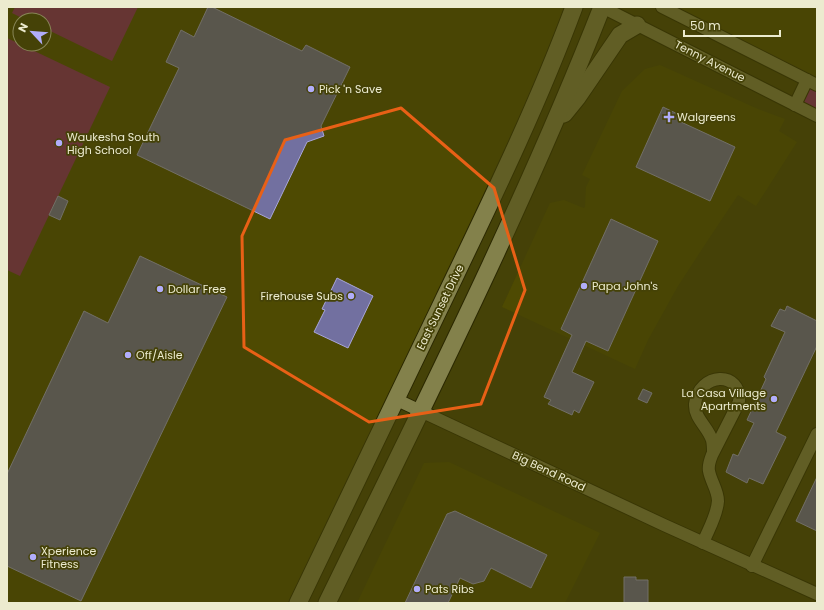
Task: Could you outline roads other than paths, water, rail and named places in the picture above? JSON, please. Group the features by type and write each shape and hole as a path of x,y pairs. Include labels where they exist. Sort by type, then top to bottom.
{"main road":[{"name":"East Sunset Drive","path":"298,603 520,140 574,7"},
{"path":"327,603 498,251 553,128 602,7"},
{"path":"553,128 577,98 620,35 636,25"}],"street":[{"name":"Tenny Avenue","path":"602,7 817,116"},
{"path":"662,7 812,83 795,105"},
{"path":"703,543 714,516 718,501 717,492 709,471 709,464 713,452 738,402 739,396 734,385 723,378 717,378 707,384 697,396 696,402 696,413 712,439 713,452"},
{"name":"Big Bend Road","path":"395,399 752,566 817,594"},
{"path":"752,566 817,434"}],"place":[{"name":"Pick 'n Save","path":"311,89"},
{"name":"Walgreens","path":"669,117"},
{"name":"Waukesha South High School","path":"59,143"},
{"name":"Papa John's","path":"584,286"},
{"name":"Dollar Free","path":"160,289"},
{"name":"Firehouse Subs","path":"351,296"},
{"name":"Off/Aisle","path":"128,355"},
{"name":"La Casa Village Apartments","path":"774,399"},
{"name":"Xperience Fitness","path":"33,557"},
{"name":"Pats Ribs","path":"417,589"}]}
